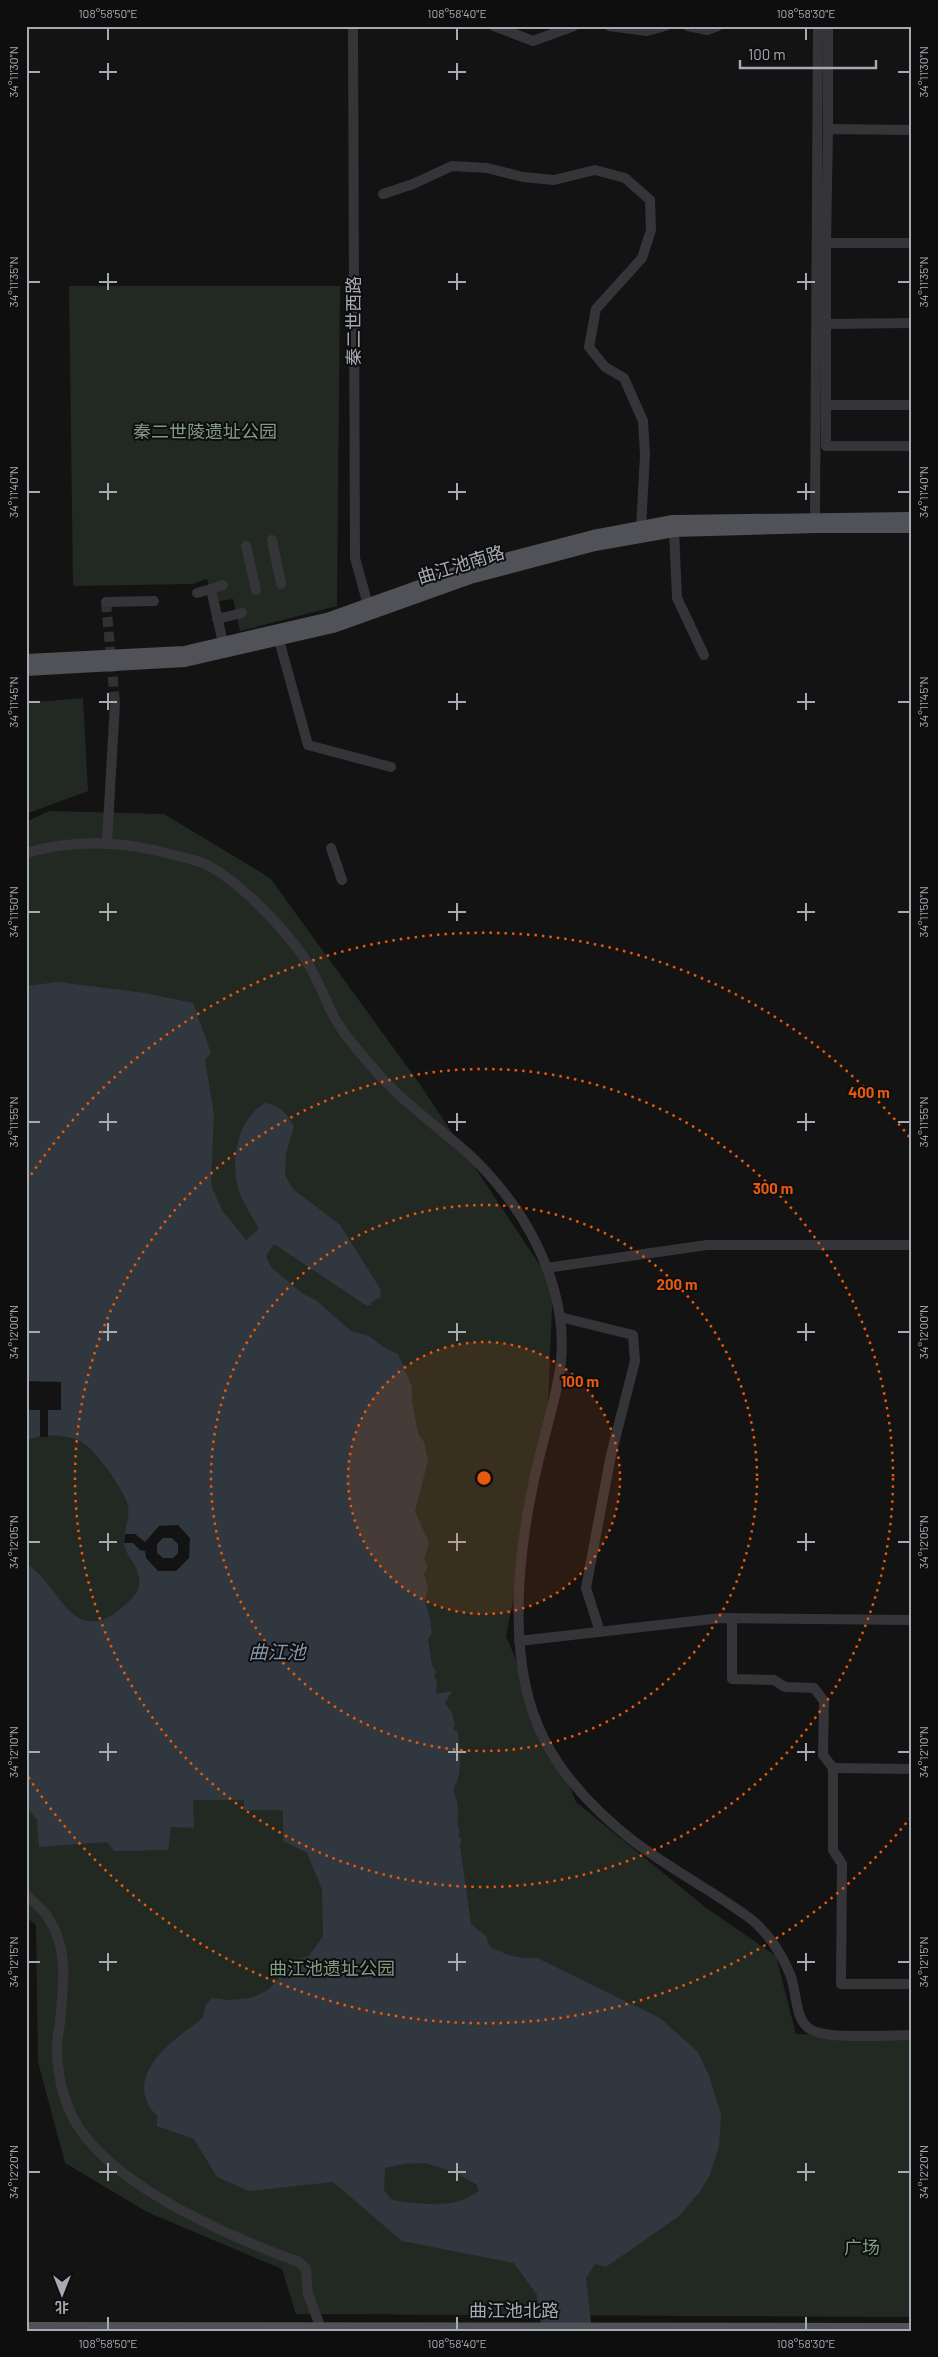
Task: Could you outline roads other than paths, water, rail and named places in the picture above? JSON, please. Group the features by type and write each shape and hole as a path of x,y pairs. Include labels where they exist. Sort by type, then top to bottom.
{"main road":[{"name":"曲江池南路","path":"26,670 185,662 333,627 369,608 467,569 593,536 673,521 815,517 912,518"},
{"name":"曲江池南路","path":"26,660 184,652 369,608 470,578 595,545 674,531 817,527 912,527"},
{"name":"曲江池北路","path":"26,2328 912,2329"}],"street":[{"name":"秦二世西路","path":"353,26 355,558 369,608"},
{"path":"494,26 533,41 574,26"},
{"path":"609,26 647,30 665,26"},
{"path":"688,26 707,30 718,26"},
{"path":"815,517 818,26"},
{"path":"828,26 826,446 912,446"},
{"path":"828,129 912,130"},
{"path":"383,194 413,184 452,166 487,168 524,177 554,180 595,170 625,178 650,200 650,230 642,258 596,309 589,347 605,367 624,378 643,420 645,455 641,527"},
{"path":"826,243 912,243"},
{"path":"826,324 912,323"},
{"path":"826,405 912,405"},
{"path":"674,531 677,598 704,655"},
{"path":"272,540 281,584"},
{"path":"246,546 256,590"},
{"path":"197,593 223,585"},
{"path":"211,589 222,643"},
{"path":"106,602 154,601"},
{"path":"217,619 242,613"},
{"path":"279,640 308,745 391,767"},
{"path":"107,842 115,703"},
{"path":"26,853 71,843 107,842 151,848 203,863 222,875 265,910 306,959 337,1022 382,1077 406,1102 472,1157 518,1210 536,1239 553,1285 560,1317 562,1343 561,1374 542,1443 528,1509 522,1571 519,1640 524,1684 545,1741 561,1766 583,1794 633,1840 667,1865 746,1916 766,1932 781,1954 788,1971 801,2020 810,2030 825,2034 912,2035"},
{"path":"331,848 342,880"},
{"path":"546,1268 707,1245 912,1245"},
{"path":"560,1317 633,1335 635,1361 611,1455 586,1588 600,1632"},
{"path":"519,1640 732,1618 912,1620"},
{"path":"732,1618 732,1679 774,1680 785,1687 814,1688 824,1700 823,1755 833,1768 834,1850 842,1864 841,1984 912,1984"},
{"path":"833,1768 912,1768"},
{"path":"26,1895 47,1916 58,1936 64,1961 56,2050 58,2071 68,2105 79,2127 93,2144 117,2166 165,2199 215,2228 246,2243 299,2262 306,2269 308,2294 321,2329"}],"water":[{"name":"曲江池","path":"58,982 145,993 193,1003 211,1053 205,1060 214,1114 211,1185 222,1210 246,1240 259,1229 240,1194 235,1170 235,1157 241,1131 255,1111 265,1103 279,1108 286,1114 294,1126 286,1154 285,1175 293,1189 340,1225 381,1290 380,1298 371,1302 372,1305 367,1306 274,1244 266,1256 271,1267 302,1293 317,1301 351,1331 369,1336 385,1348 398,1354 412,1387 412,1401 418,1434 424,1442 428,1461 415,1511 429,1543 424,1559 428,1567 424,1574 428,1588 425,1600 432,1634 428,1639 432,1665 436,1672 434,1677 437,1682 436,1694 452,1691 445,1703 452,1713 455,1725 453,1729 458,1732 460,1769 453,1790 458,1808 458,1828 460,1833 458,1837 462,1839 460,1846 471,1924 486,1936 490,1947 513,1956 537,1958 660,2018 698,2052 709,2076 721,2114 719,2147 709,2177 698,2194 678,2217 606,2267 595,2264 586,2278 592,2331 542,2331 537,2295 514,2263 402,2241 333,2182 249,2191 217,2177 194,2139 157,2126 157,2116 147,2101 144,2087 147,2073 155,2060 178,2037 203,2018 205,2006 212,1998 230,2000 251,1998 268,1990 294,1960 309,1956 323,1936 322,1889 307,1853 283,1841 283,1810 244,1810 244,1800 193,1800 194,1828 171,1827 168,1850 114,1851 107,1842 39,1847 37,1820 26,1806 26,1564 42,1577 70,1611 86,1621 103,1619 118,1611 134,1596 139,1585 139,1579 138,1572 124,1544 128,1518 127,1502 101,1460 82,1442 70,1437 46,1436 26,1441 26,986","holes":["425,2163 454,2172 476,2184 479,2191 459,2201 426,2204 392,2200 384,2190 385,2168 404,2164"]}],"tunnel":[{"path":"106,602 115,703"}],"park label":[{"name":"秦二世陵遗址公园","path":"205,432"},
{"name":"曲江池遗址公园","path":"332,1969"},
{"name":"广场","path":"862,2248"}]}
